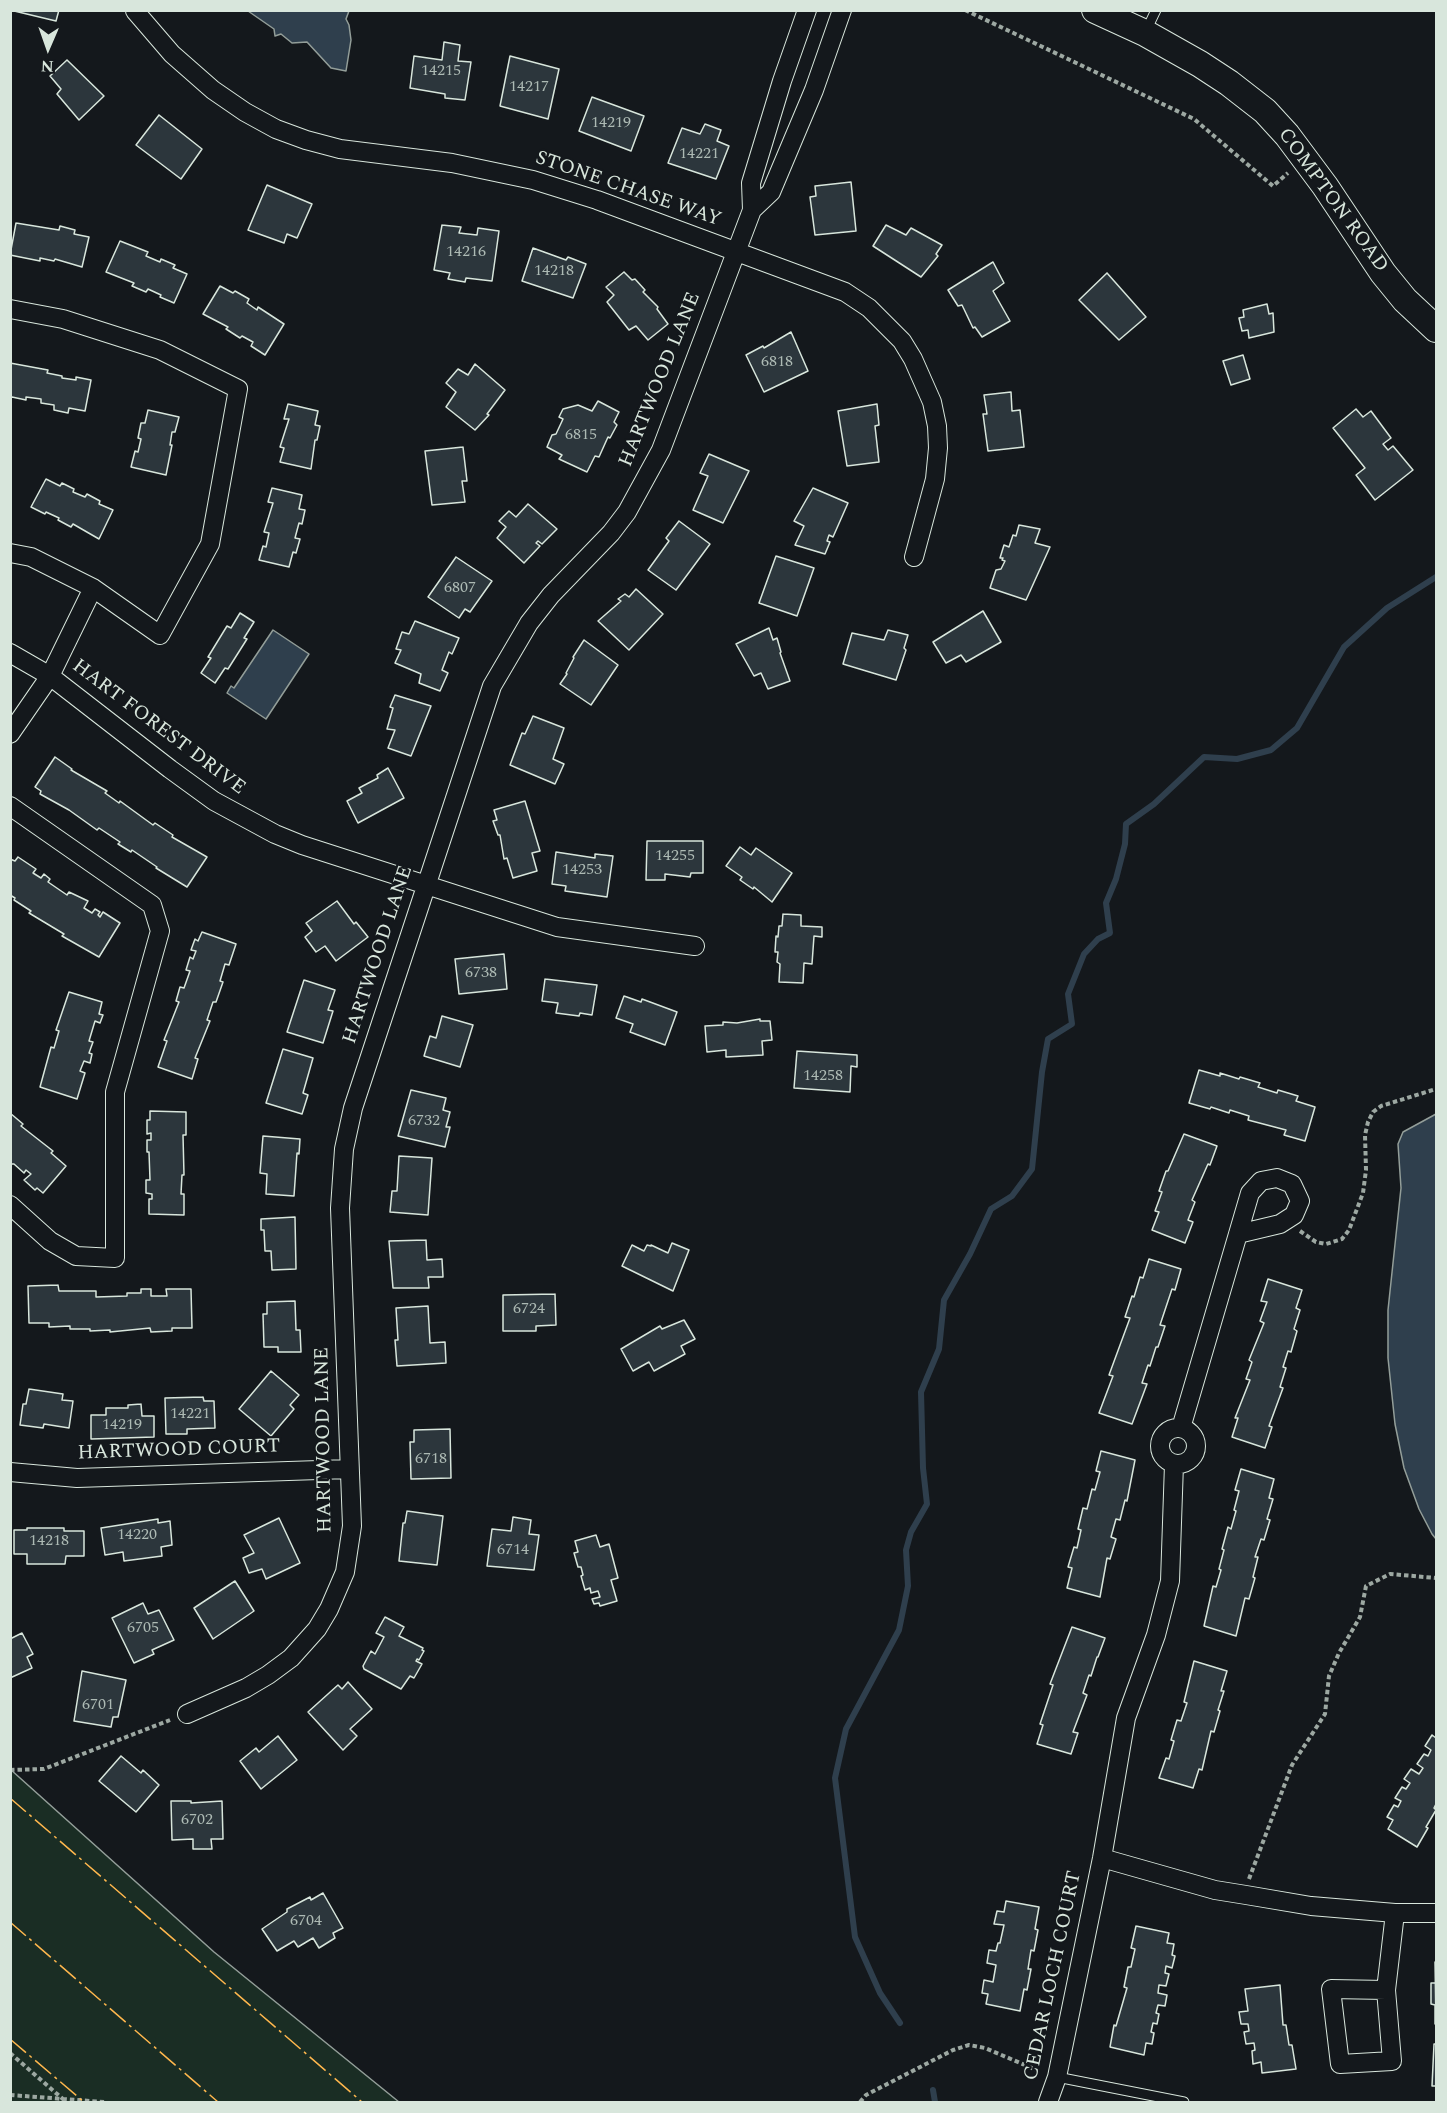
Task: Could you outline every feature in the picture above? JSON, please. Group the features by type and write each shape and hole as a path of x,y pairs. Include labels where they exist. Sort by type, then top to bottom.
{"main road":[{"name":"COMPTON ROAD","path":"1095,10 1144,33 1230,82 1265,111 1287,135 1326,186 1383,273 1405,300 1437,329"}],"street":[{"name":"HARTWOOD LANE","path":"188,1714 246,1688 291,1658 316,1629 329,1609 345,1572 352,1526 340,1208 344,1149 353,1108 492,686 529,623 551,595 611,533 641,490 662,450 752,210 751,183 782,81 807,10"},
{"name":"HARTWOOD LANE","path":"752,210 771,192 814,90 842,10"},
{"name":"STONE CHASE WAY","path":"135,11 172,54 213,90 245,112 276,129 340,149 452,162 533,180 597,200 845,292 869,308 902,341 914,359 932,402 937,426 938,448 935,479 914,557"},
{"path":"10,309 63,319 160,350 238,389 210,544 160,635 93,588 32,557 10,553"},
{"path":"10,734 50,676 93,588"},
{"name":"HART FOREST DRIVE","path":"10,653 50,676 214,801 242,818 302,845 557,927 695,946"},
{"path":"10,806 152,905 160,931 114,1092 116,1258 76,1256 50,1241 10,1205"},
{"path":"1181,1428 1250,1193 1261,1181 1277,1178 1292,1184 1300,1201 1294,1215 1280,1224 1238,1234"},
{"path":"1181,1428 1190,1432 1195,1440 1196,1449 1192,1458 1184,1463 1174,1464 1166,1460 1160,1452 1160,1443 1164,1434 1171,1429 1181,1428"},
{"name":"CEDAR LOCH COURT","path":"1048,2103 1057,2077 1102,1858 1126,1718 1156,1635 1170,1581 1174,1464"},
{"name":"HARTWOOD COURT","path":"10,1472 77,1478 349,1469"},
{"path":"1102,1858 1215,1890 1311,1906 1395,1913 1437,1913"},
{"path":"1386,1990 1331,1989 1340,2064 1392,2061 1386,1990 1395,1913"}],"lane":[{"path":"1144,33 1156,10"},
{"path":"1057,2077 1184,2103"}],"path":[{"path":"965,10 1194,119 1268,183"},
{"path":"1288,1219 1297,1229 1316,1242 1326,1244 1342,1239 1353,1222 1363,1193 1366,1170 1365,1135 1373,1112 1381,1106 1437,1089"},
{"path":"1246,1895 1249,1877 1292,1766 1324,1714 1329,1676 1339,1653 1360,1617 1366,1586 1390,1574 1437,1578"},
{"path":"10,1770 44,1769 188,1714"},
{"path":"860,2103 866,2095 953,2050 969,2045 985,2048 1039,2071"},
{"path":"10,2053 65,2101"},
{"path":"10,2095 104,2103"}],"green space":[{"path":"10,1769 214,1952 399,2102 11,2102"}],"water":[{"path":"248,11 349,11 346,19 351,40 346,71 331,68 307,42 292,43 281,34 275,36 274,29"},
{"path":"273,630 309,654 266,719 227,693 231,686 234,688"},
{"path":"1436,1114 1436,1539 1419,1509 1404,1468 1395,1424 1388,1358 1388,1310 1401,1188 1398,1144 1403,1132"}],"building":[{"path":"10,10 59,10 56,21"},
{"path":"444,42 460,45 458,61 471,62 465,100 445,98 445,94 410,88 414,56 442,60"},
{"path":"510,56 559,69 548,119 500,106"},
{"path":"67,60 104,96 79,120 57,94 61,89 50,76"},
{"path":"592,97 644,116 631,151 579,131"},
{"path":"159,115 202,149 181,179 136,145"},
{"path":"705,124 721,130 717,141 729,146 716,179 668,163 682,128 700,134"},
{"path":"851,182 856,231 815,235 810,197 816,196 815,186"},
{"path":"267,185 312,204 297,238 287,234 284,243 248,230"},
{"path":"16,223 59,230 60,226 75,230 74,234 89,237 82,267 55,259 54,261 40,258 40,261 10,255"},
{"path":"442,225 461,227 459,233 477,235 478,228 499,231 492,281 466,278 465,282 448,279 450,273 434,270"},
{"path":"886,225 906,235 911,228 942,245 936,254 938,256 921,277 873,246"},
{"path":"120,241 148,252 146,256 175,265 173,268 187,274 174,303 148,289 146,292 132,286 134,283 106,272"},
{"path":"533,248 566,260 568,257 586,264 573,298 522,281"},
{"path":"993,262 1004,283 993,291 1010,321 982,337 975,327 973,328 962,305 958,306 948,290"},
{"path":"624,272 632,280 635,279 645,290 643,292 658,307 657,309 668,324 648,340 636,326 629,330 607,302 614,295 606,287"},
{"path":"1107,273 1146,317 1119,340 1079,300"},
{"path":"220,286 249,299 247,303 257,310 258,307 284,324 265,355 251,346 253,342 242,336 240,338 226,329 228,327 203,314"},
{"path":"1267,304 1269,314 1273,313 1274,332 1249,338 1248,330 1242,331 1239,318 1244,317 1243,310"},
{"path":"791,332 808,371 764,392 746,355 763,346 764,348"},
{"path":"1243,355 1250,379 1231,385 1223,361"},
{"path":"10,363 48,370 47,373 62,376 62,378 76,380 76,377 91,380 85,411 69,408 68,413 54,410 54,405 41,403 41,399 26,397 26,400 12,397 10,399"},
{"path":"475,364 505,390 487,414 489,415 475,430 446,407 456,392 446,383 458,369 468,375"},
{"path":"1011,392 1012,411 1020,410 1024,447 988,451 983,414 987,414 984,395"},
{"path":"598,401 619,412 614,422 617,425 610,438 608,437 599,457 595,456 587,472 559,459 562,455 547,447 563,419 559,417 563,409 578,405 592,411"},
{"path":"288,404 318,411 315,425 320,426 317,440 315,440 311,469 280,462 284,448 280,447 289,419 284,419"},
{"path":"877,404 879,425 875,426 879,462 847,466 838,411"},
{"path":"1356,409 1363,417 1371,411 1391,438 1383,444 1388,450 1393,446 1413,470 1375,500 1356,475 1365,468 1333,428"},
{"path":"148,410 179,417 175,432 172,432 166,475 131,467 141,439 138,438 141,423 145,423"},
{"path":"463,447 467,481 462,481 465,502 432,505 425,451"},
{"path":"709,454 749,471 723,523 693,510 708,476 700,473"},
{"path":"46,479 60,486 62,483 74,489 73,492 85,497 87,494 100,501 99,504 113,510 99,539 73,524 71,527 58,520 59,518 31,507"},
{"path":"272,488 302,495 299,509 305,510 302,524 299,523 295,538 300,539 289,567 259,560 263,546 266,547 269,533 264,532 273,503 268,502"},
{"path":"813,488 848,503 833,537 829,535 827,541 830,542 825,554 795,545 804,526 794,521"},
{"path":"528,504 557,529 542,544 538,541 536,543 540,546 524,563 497,538 506,527 499,521 509,511 516,517"},
{"path":"679,521 710,544 676,590 648,570 669,541 666,538"},
{"path":"1019,525 1040,529 1035,543 1050,547 1026,600 990,588 996,570 1001,569 1005,561 1000,558 1004,545 1009,547 1013,535 1016,536"},
{"path":"776,556 814,568 797,616 759,603"},
{"path":"456,557 492,581 470,612 465,609 459,618 428,597"},
{"path":"636,589 663,614 629,650 598,621 621,601 618,599 625,594 629,597"},
{"path":"983,611 1001,642 966,662 961,655 946,663 933,642"},
{"path":"240,613 254,622 244,638 247,639 228,669 225,668 215,683 201,673 227,626 231,628"},
{"path":"415,621 459,638 452,654 449,652 442,670 448,673 440,691 419,683 421,674 395,663 401,650 396,649 402,632 409,634"},
{"path":"769,628 773,640 777,638 790,681 768,689 761,673 754,676 736,644"},
{"path":"888,630 908,635 904,648 906,650 896,680 843,664 852,633 884,640"},
{"path":"584,640 618,665 591,705 560,684"},
{"path":"395,695 431,706 411,756 388,748 395,730 387,729 393,708 390,707"},
{"path":"533,716 564,728 553,759 564,764 555,784 510,765 522,733 525,734"},
{"path":"55,757 71,770 107,791 105,793 119,803 120,801 153,825 155,823 173,835 172,837 207,857 187,887 132,850 131,852 118,844 120,842 99,828 97,830 69,810 40,794 41,791 35,787"},
{"path":"388,768 404,798 358,823 347,801 362,793 359,788 378,778 377,775"},
{"path":"525,801 540,851 532,853 537,871 513,878 507,858 504,859 500,835 493,821 497,820 494,810"},
{"path":"647,841 703,841 703,873 691,873 690,877 665,874 665,880 646,880"},
{"path":"740,847 751,855 756,848 792,873 772,902 754,887 753,889 740,880 742,877 726,866"},
{"path":"556,852 595,858 595,854 613,856 607,897 565,891 566,886 552,884"},
{"path":"18,857 36,869 33,873 41,878 44,874 50,879 48,882 67,895 69,892 88,901 84,908 92,913 95,909 100,912 98,915 100,917 103,912 120,923 99,957 62,936 64,934 29,913 31,911 14,900 15,898 10,895 10,859 15,861"},
{"path":"337,901 354,924 356,922 368,937 336,961 325,946 316,952 305,937 312,931 306,923"},
{"path":"783,914 801,915 801,926 822,927 822,937 814,936 812,964 804,963 803,983 779,982 780,964 777,962 778,952 775,952 776,936 778,937 779,926 782,926"},
{"path":"202,932 236,944 229,965 225,964 220,981 223,982 207,1020 210,1021 195,1058 198,1059 192,1079 158,1067 167,1041 164,1040 179,1002 176,1001 180,987 184,988 190,971 186,970 190,957 193,959 196,951 191,950 195,939 198,941"},
{"path":"504,954 507,989 459,994 455,959"},
{"path":"545,979 597,985 592,1015 556,1013 558,1003 542,1001"},
{"path":"304,980 335,990 328,1010 333,1011 323,1043 287,1032"},
{"path":"69,992 102,1002 99,1014 103,1015 100,1023 95,1021 89,1041 93,1042 89,1053 92,1054 90,1063 84,1061 80,1071 85,1073 77,1099 40,1087 51,1047 54,1048 59,1031 56,1030"},
{"path":"624,996 641,1002 642,999 677,1012 665,1045 630,1032 633,1024 616,1018"},
{"path":"442,1016 473,1025 460,1067 424,1056 430,1036 436,1038"},
{"path":"760,1019 760,1021 770,1021 772,1040 762,1041 763,1055 726,1057 726,1050 707,1052 705,1026"},
{"path":"283,1049 313,1058 303,1093 308,1095 302,1114 266,1103"},
{"path":"797,1051 857,1055 857,1067 851,1066 850,1092 794,1088"},
{"path":"1199,1070 1260,1083 1258,1087 1298,1096 1296,1101 1315,1107 1305,1141 1284,1135 1286,1130 1248,1120 1249,1116 1230,1110 1229,1113 1189,1103"},
{"path":"411,1090 446,1098 443,1110 450,1112 446,1127 450,1127 445,1147 398,1136"},
{"path":"150,1111 186,1112 186,1135 183,1135 184,1175 182,1175 181,1194 184,1194 184,1215 149,1214 149,1199 152,1199 152,1194 146,1193 146,1180 150,1180 147,1140 151,1140 151,1133 147,1134 147,1120 150,1120"},
{"path":"10,1113 23,1124 21,1126 53,1151 51,1153 66,1166 43,1193 37,1188 35,1190 24,1180 31,1174 26,1170 24,1173 14,1164 10,1164"},
{"path":"1184,1134 1217,1146 1192,1200 1195,1202 1188,1220 1193,1222 1185,1243 1152,1230 1159,1212 1155,1211 1162,1192 1159,1191"},
{"path":"263,1136 300,1139 294,1196 266,1194 267,1174 260,1173"},
{"path":"399,1156 432,1158 428,1215 390,1212 392,1191 397,1191"},
{"path":"295,1217 296,1269 272,1270 271,1251 265,1251 261,1219"},
{"path":"426,1240 427,1260 442,1259 443,1277 428,1277 429,1288 393,1288 389,1241"},
{"path":"672,1243 689,1250 673,1291 622,1266 632,1245 644,1251 647,1245 651,1245 668,1253"},
{"path":"1149,1259 1181,1269 1160,1325 1165,1326 1150,1366 1148,1365 1142,1383 1147,1384 1132,1424 1099,1413 1113,1376 1109,1375 1130,1318 1125,1317"},
{"path":"1268,1279 1302,1290 1296,1308 1300,1310 1294,1329 1297,1331 1291,1352 1288,1351 1283,1367 1286,1368 1280,1387 1283,1388 1269,1426 1272,1427 1265,1448 1232,1437 1238,1418 1235,1418 1250,1380 1246,1379 1252,1362 1249,1360 1264,1323 1260,1321 1267,1302 1261,1301"},
{"path":"58,1285 59,1291 96,1291 96,1297 127,1296 127,1293 141,1293 141,1289 151,1289 151,1296 167,1296 166,1289 191,1289 192,1328 172,1328 172,1331 151,1332 150,1328 110,1332 110,1330 70,1329 70,1326 49,1327 49,1323 29,1323 28,1286"},
{"path":"555,1294 556,1325 536,1326 536,1331 503,1331 503,1295"},
{"path":"295,1301 296,1330 300,1330 301,1352 278,1352 278,1347 264,1347 263,1314 267,1314 267,1302"},
{"path":"428,1306 430,1343 445,1342 446,1363 397,1366 396,1308"},
{"path":"684,1320 695,1339 681,1346 685,1354 654,1371 649,1362 633,1371 621,1349 660,1326 662,1329"},
{"path":"271,1371 299,1395 290,1405 294,1409 271,1436 239,1409"},
{"path":"29,1389 63,1394 62,1400 73,1401 69,1428 44,1424 43,1428 20,1425 23,1404 26,1404"},
{"path":"203,1397 204,1401 214,1401 215,1428 187,1429 187,1434 166,1434 165,1398"},
{"path":"141,1404 142,1416 154,1416 154,1437 91,1439 91,1415 106,1415 106,1408 128,1408 128,1405"},
{"path":"450,1429 451,1478 411,1479 410,1442 414,1442 414,1430"},
{"path":"1101,1451 1135,1460 1127,1501 1125,1500 1120,1520 1116,1519 1111,1537 1116,1539 1110,1559 1107,1558 1100,1597 1067,1588 1072,1568 1068,1567 1074,1547 1077,1548 1081,1530 1078,1529 1083,1508 1087,1509 1092,1489 1095,1490 1100,1472 1096,1471"},
{"path":"1241,1469 1274,1479 1269,1498 1273,1499 1267,1519 1270,1520 1264,1540 1261,1539 1255,1557 1258,1557 1253,1577 1255,1578 1249,1599 1245,1598 1236,1636 1204,1626 1213,1586 1216,1587 1221,1570 1219,1569 1224,1550 1222,1549 1228,1527 1231,1529 1236,1511 1234,1510 1239,1491 1235,1490"},
{"path":"407,1511 443,1516 437,1565 399,1561 403,1523 405,1523"},
{"path":"513,1517 531,1520 529,1534 539,1535 534,1570 487,1566 492,1529 511,1531"},
{"path":"279,1518 300,1563 266,1579 262,1569 249,1573 243,1558 254,1553 244,1535"},
{"path":"158,1519 158,1523 170,1521 172,1545 161,1547 162,1556 124,1561 123,1552 105,1555 101,1528"},
{"path":"27,1528 64,1528 64,1531 84,1531 84,1556 66,1556 65,1564 27,1564 27,1554 14,1554 14,1530 27,1530"},
{"path":"596,1535 600,1547 609,1544 618,1578 611,1580 617,1601 600,1606 599,1603 594,1604 592,1599 600,1597 598,1591 591,1593 590,1588 585,1590 581,1567 578,1567 574,1553 578,1552 575,1541"},
{"path":"235,1581 254,1611 213,1639 194,1608"},
{"path":"143,1603 148,1614 159,1610 174,1640 152,1650 154,1654 134,1663 112,1618"},
{"path":"385,1617 404,1627 399,1636 423,1648 424,1651 416,1661 422,1664 414,1678 410,1676 401,1689 364,1669 363,1666 371,1651 375,1654 384,1637 376,1633"},
{"path":"1072,1627 1105,1638 1083,1693 1087,1695 1073,1732 1078,1733 1071,1754 1037,1744 1043,1725 1040,1724 1053,1685 1050,1684"},
{"path":"22,1633 33,1654 27,1657 32,1668 10,1678 10,1639"},
{"path":"1194,1661 1227,1671 1214,1732 1211,1731 1202,1770 1199,1769 1193,1788 1159,1778 1166,1758 1169,1759 1174,1741 1171,1740 1177,1720 1181,1721 1187,1703 1184,1702"},
{"path":"82,1671 126,1680 118,1717 113,1717 111,1727 74,1721"},
{"path":"348,1682 372,1709 350,1729 357,1736 343,1750 308,1712 338,1685 342,1689"},
{"path":"1432,1735 1436,1738 1436,1804 1434,1808 1436,1810 1417,1847 1388,1829 1393,1820 1387,1817 1394,1805 1398,1807 1401,1801 1395,1798 1402,1787 1406,1789 1410,1783 1404,1779 1411,1769 1419,1774 1423,1768 1417,1764 1424,1754 1428,1756 1431,1750 1425,1746"},
{"path":"278,1736 297,1760 261,1789 240,1761 256,1748 259,1752"},
{"path":"121,1756 141,1773 143,1770 159,1785 136,1812 99,1781"},
{"path":"171,1801 191,1801 191,1803 222,1801 223,1839 211,1839 212,1849 193,1849 193,1839 172,1840"},
{"path":"323,1893 343,1928 333,1933 335,1938 319,1948 313,1938 298,1947 294,1941 277,1951 262,1929 287,1912 287,1909"},
{"path":"1006,1901 1039,1907 1035,1929 1038,1930 1034,1951 1031,1950 1028,1969 1031,1969 1020,2011 986,2004 988,1994 982,1993 984,1980 993,1982 996,1965 987,1963 989,1950 996,1951 1000,1943 1004,1925 994,1924 997,1911 1004,1912"},
{"path":"1136,1926 1169,1933 1167,1943 1174,1944 1172,1955 1175,1956 1172,1968 1166,1966 1165,1973 1169,1974 1166,1986 1159,1985 1158,1993 1167,1995 1165,2006 1158,2005 1157,2024 1153,2023 1151,2032 1154,2033 1152,2044 1146,2043 1144,2055 1110,2047 1114,2025 1116,2026 1127,1988 1124,1987 1135,1949 1131,1948"},
{"path":"1431,1983 1435,1983 1436,2024 1435,2005 1431,2004"},
{"path":"1280,1985 1283,2025 1286,2025 1289,2045 1292,2045 1296,2069 1262,2073 1261,2062 1253,2064 1254,2043 1246,2044 1244,2032 1249,2031 1248,2024 1241,2024 1239,2012 1248,2011 1245,1989"},
{"path":"1434,2044 1436,2044 1436,2086 1432,2086"}],"waterway":[{"path":"900,2023 880,1993 855,1937 835,1778 846,1729 899,1630 908,1586 906,1550 911,1532 927,1504 923,1468 921,1392 939,1349 944,1300 970,1254 991,1209 1012,1196 1032,1169 1042,1072 1048,1039 1072,1024 1068,994 1084,954 1098,939 1110,933 1106,903 1116,879 1125,844 1126,824 1154,804 1204,757 1237,759 1271,750 1297,728 1344,647 1387,608 1436,577"},
{"path":"933,2090 935,2102"}],"power":[{"path":"10,1798 362,2102"},
{"path":"10,1922 218,2102"},
{"path":"10,2039 84,2102"}]}
